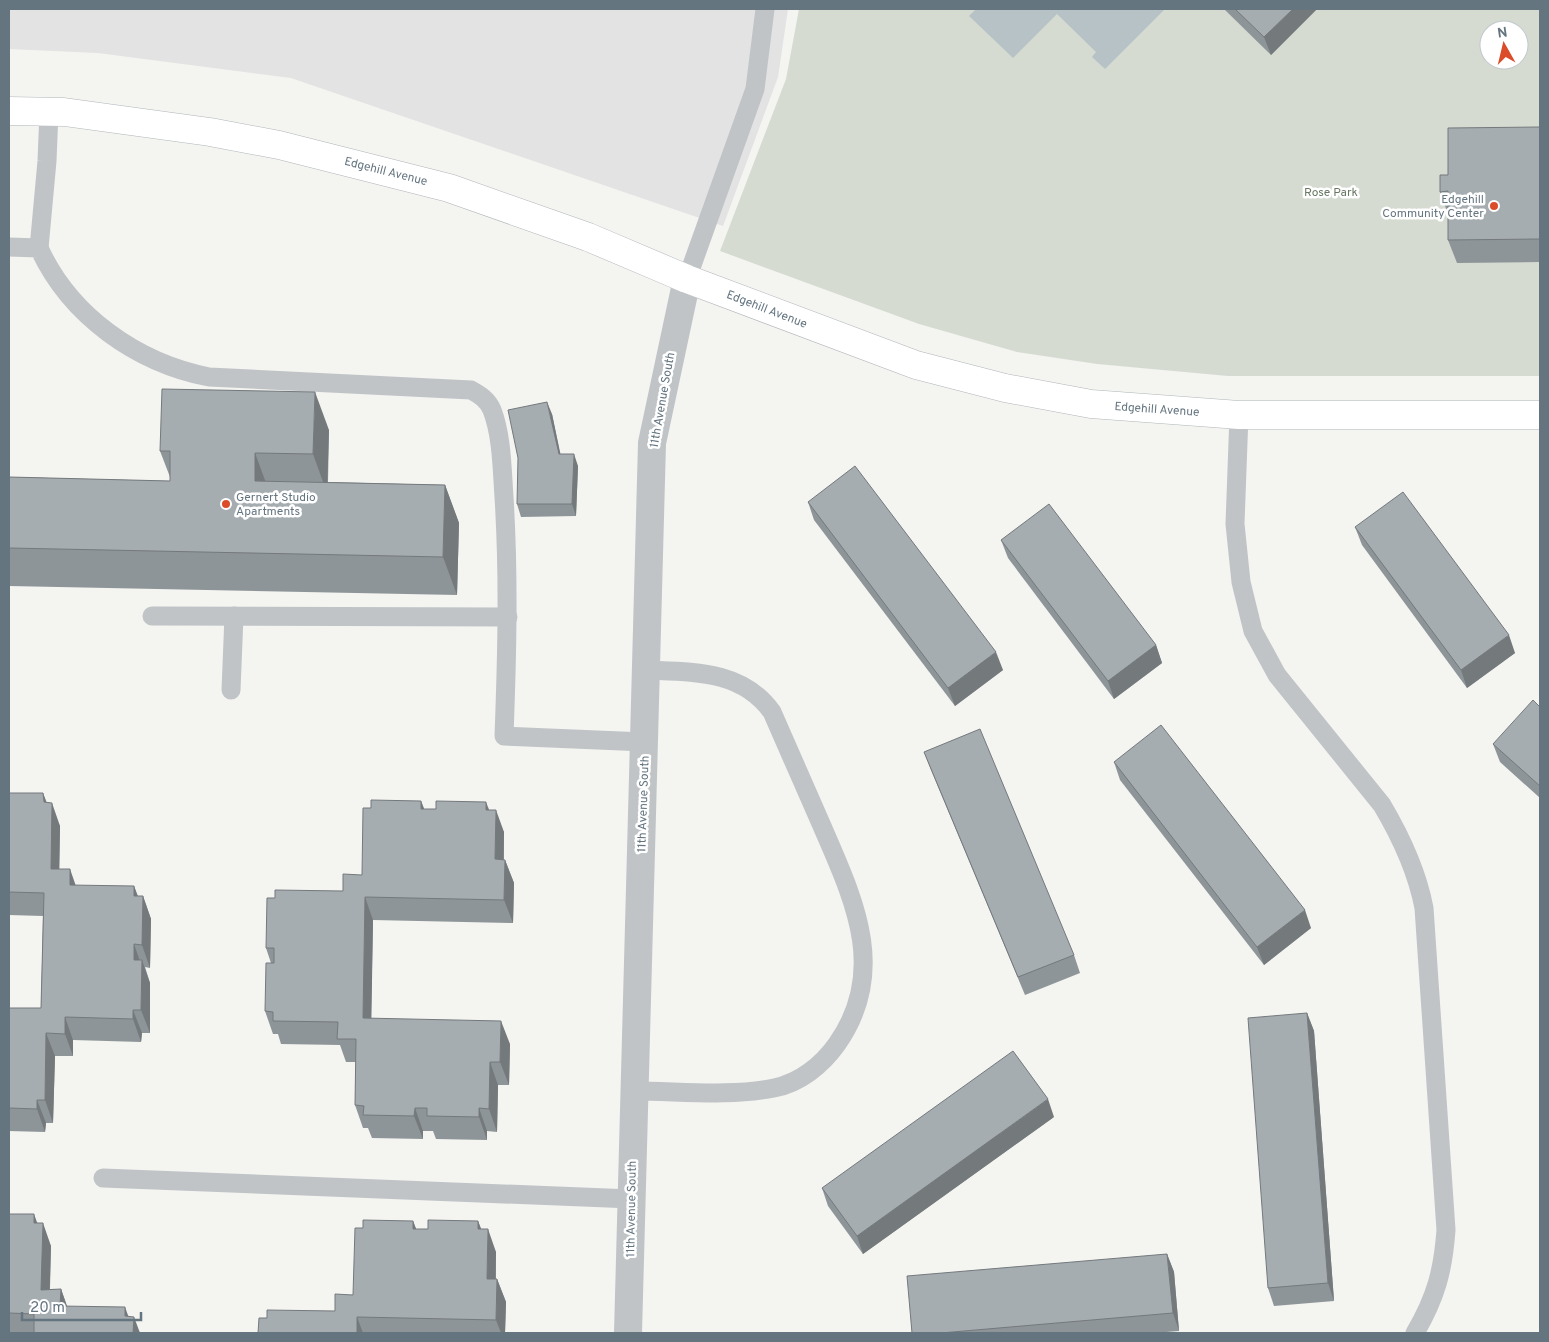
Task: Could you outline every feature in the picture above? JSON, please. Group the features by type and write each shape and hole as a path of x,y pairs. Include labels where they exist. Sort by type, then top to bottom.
{"street":[{"name":"Edgehill Avenue","path":"9,111 49,112 210,132 278,145 398,173 449,188 588,237 687,279 916,365 1005,388 1091,404 1239,415 1540,415"},
{"name":"11th Avenue South","path":"628,1333 652,443 687,279"}],"lane":[{"path":"687,279 755,89 766,9"},
{"path":"49,112 47,161 39,248 51,274 66,294 86,315 153,360 183,372 209,376 462,389 471,390 483,396 492,409 502,467 509,593 504,736 645,742"},
{"path":"9,247 39,248"},
{"path":"1239,415 1235,524 1241,582 1253,631 1277,675 1382,805 1395,827 1414,871 1424,908 1446,1230 1441,1276 1430,1308 1415,1333"},
{"path":"152,616 508,617"},
{"path":"231,690 234,616"},
{"path":"634,1091 745,1091 774,1088 797,1080 817,1066 850,1025 858,1002 862,973 862,949 854,900 772,712 755,693 732,680 717,675 647,670"},
{"path":"103,1178 632,1199"}],"shaded area":[{"path":"9,9 788,9 778,77 723,226 291,78 98,53 9,49"},
{"path":"976,9 1165,9 1105,69 1092,57 1096,52 1057,14 1013,58 969,16"}],"green space":[{"name":"Rose Park","path":"799,9 1540,9 1540,376 1228,376 1097,364 1017,352 919,324 720,251 786,79"}],"building":[{"path":"1235,9 1293,9 1264,37"},
{"name":"Edgehill Community Center","path":"1540,127 1540,239 1448,240 1448,191 1440,192 1440,175 1448,175 1448,128"},
{"path":"162,389 315,392 313,454 255,453 255,481 445,485 443,557 9,548 9,477 170,481 170,451 160,451"},
{"path":"547,402 559,454 574,454 572,504 517,504 518,458 508,410"},
{"path":"855,466 996,652 948,688 808,502"},
{"path":"1403,492 1509,635 1461,670 1355,527"},
{"path":"1049,504 1156,645 1108,681 1001,540"},
{"path":"1533,700 1540,707 1540,786 1493,744"},
{"path":"1161,725 1305,910 1257,947 1114,762"},
{"path":"980,729 1074,955 1018,977 924,752"},
{"path":"9,793 43,793 44,802 52,803 51,869 70,869 70,885 134,886 134,896 143,896 142,945 134,944 134,960 142,960 141,1010 133,1010 133,1019 65,1017 65,1034 46,1033 45,1100 37,1100 37,1109 9,1108 9,1008 41,1008 44,893 9,892"},
{"path":"371,800 421,801 421,809 436,809 436,801 486,802 486,810 496,810 495,859 505,860 504,900 365,897 363,1018 501,1021 500,1062 490,1062 489,1109 479,1108 479,1117 427,1116 427,1108 415,1108 414,1116 363,1115 364,1106 355,1105 356,1039 337,1039 338,1022 273,1021 273,1012 265,1011 266,963 274,963 274,948 266,948 267,898 275,898 275,890 343,891 343,874 362,875 363,808 371,808"},
{"path":"1307,1013 1328,1283 1268,1288 1248,1018"},
{"path":"1013,1051 1048,1099 857,1236 822,1188"},
{"path":"9,1214 34,1214 34,1223 43,1223 41,1290 61,1289 60,1306 125,1307 125,1316 134,1317 133,1333 34,1333 34,1314 9,1313"},
{"path":"363,1220 413,1221 413,1229 428,1229 428,1220 478,1221 478,1229 488,1229 487,1279 497,1279 496,1320 357,1317 357,1333 258,1333 259,1318 267,1318 267,1310 335,1311 335,1294 353,1295 355,1228 363,1228"},
{"path":"1167,1254 1173,1313 941,1333 912,1333 907,1276"}],"place":[{"name":"Edgehill Community Center","path":"1494,206"},
{"name":"Gernert Studio Apartments","path":"226,504"}]}
